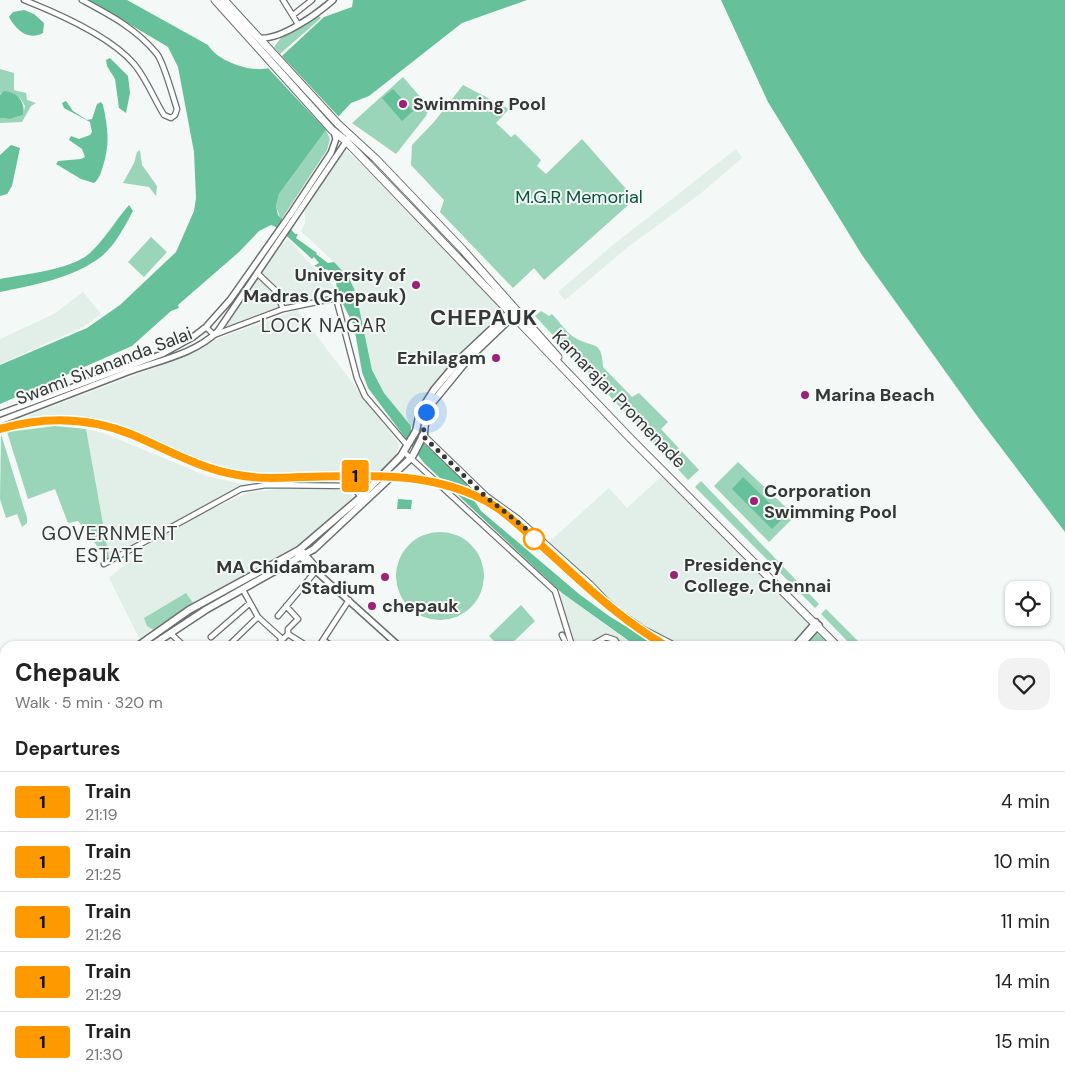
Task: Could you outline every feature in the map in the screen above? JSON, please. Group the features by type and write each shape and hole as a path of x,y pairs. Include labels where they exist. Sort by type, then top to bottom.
{"main road":[{"name":"Kamarajar Promenade","path":"216,0 271,64 333,131 349,138 376,159 517,309 605,409 832,641"},
{"name":"Kamarajar Promenade","path":"224,0 512,314 679,489 836,641"},
{"path":"158,641 242,590 303,557 413,454 423,437 426,412 432,403 468,360 517,309"},
{"path":"145,641 189,610 299,550 363,499 392,468 416,431 420,412 434,390 461,358 512,314"},
{"path":"423,437 486,497 539,539 613,609 643,630 664,641"}],"street":[{"path":"24,0 77,23 118,51 135,64 164,115 171,118 175,115 177,109 158,54 139,34 107,12 82,0"},
{"path":"283,0 298,24"},
{"path":"293,15 312,0"},
{"path":"258,38 277,36 334,0"},
{"path":"270,50 277,36"},
{"name":"Swami Sivananda Salai","path":"0,421 127,372 165,360 214,335 257,273 331,153 336,139 333,131"},
{"name":"Swami Sivananda Salai","path":"288,223 349,138"},
{"name":"Swami Sivananda Salai","path":"0,414 162,354 193,337 206,327 230,300 280,236"},
{"path":"257,273 276,291 283,309"},
{"path":"206,327 214,335 283,309 336,298 357,378 365,396 405,448 554,591 570,641"},
{"path":"67,389 68,396"},
{"path":"104,564 241,490 266,485 352,486 363,499"},
{"path":"299,550 315,572 326,578"},
{"path":"303,557 394,641"},
{"path":"278,616 315,572"},
{"path":"242,590 258,617 280,637 282,641"},
{"path":"323,640 349,600"},
{"path":"211,637 250,603"},
{"path":"284,641 288,634 287,630 298,618 286,606"},
{"path":"233,641 258,617"},
{"path":"800,641 817,624"},
{"path":"804,641 817,624"},
{"path":"170,633 179,641"},
{"path":"288,634 299,641"},
{"path":"562,635 565,641"},
{"path":"599,641 606,637 616,641"}],"shaded area":[{"path":"89,0 127,0 208,45 212,51 227,61 244,67 262,69 269,68 324,17 352,7 353,0 527,0 462,23 369,96 351,103 326,130 279,194 276,206 278,215 295,234 298,234 296,238 328,263 334,262 349,278 356,293 372,370 384,393 411,426 411,432 468,483 466,488 481,511 579,594 609,616 650,641 629,641 562,593 424,463 368,388 362,372 354,326 337,292 336,279 328,270 314,266 319,263 314,257 312,259 278,228 271,225 259,231 239,252 178,305 179,308 171,311 132,346 0,404 0,365 87,328 120,305 176,252 194,211 196,198 194,152 178,67 168,47"},
{"path":"721,0 1065,0 1065,532 980,420 862,255 768,102"},
{"path":"24,10 34,14 44,23 43,33 32,36 27,35 15,26 9,17 13,12"},
{"path":"110,58 128,76 130,93 126,113 119,108 115,79 107,66 106,60"},
{"path":"393,89 413,111 402,121 382,98"},
{"path":"4,91 13,93 20,99 24,111 23,115 10,119 0,118 0,95"},
{"path":"66,101 73,111 87,120 92,119 97,104 101,102 103,105 107,129 107,150 101,173 94,183 81,179 56,164 58,161 85,157 82,149 69,140 71,136 79,139 90,135 92,132 90,122 64,108 62,103"},
{"path":"11,145 20,148 12,186 7,194 0,196 0,155"},
{"path":"736,149 742,158 700,194 628,247 565,300 558,292 613,245"},
{"name":"University of Madras (Chepauk)","path":"348,152 392,194 501,309 496,322 460,355 434,386 411,426 384,393 372,370 356,293 334,262 301,231 305,223 305,210 343,153"},
{"path":"129,205 133,211 119,235 107,252 91,264 53,280 0,292 0,279 60,267 82,259 101,242"},
{"path":"288,239 315,269 327,276 337,292 286,304 229,328 227,325 266,265"},
{"path":"83,292 101,314 83,327 0,364 0,339 54,314"},
{"path":"297,310 399,444 395,458 385,471 267,476 235,475 192,462 114,425 85,419 30,419 29,415 157,367 220,338"},
{"path":"86,429 103,433 207,476 245,485 109,557"},
{"name":"Presidency College, Chennai","path":"663,475 811,624 795,641 669,641 619,609 549,542 609,488 627,508"},
{"path":"743,477 784,517 772,529 732,489"},
{"path":"300,487 351,491 352,498 309,539 193,603 162,623 140,641 109,578 160,535 250,492"},
{"path":"398,499 412,500 411,509 397,509"},
{"path":"562,593 628,641 574,641 559,596"}],"green space":[{"path":"318,15 321,18 280,54 274,47 283,35"},
{"path":"0,69 14,73 14,90 26,93 27,100 36,103 31,106 22,122 0,123 0,118 10,119 23,115 25,106 20,98 1,93 0,95"},
{"path":"403,77 429,107 426,116 396,154 352,123"},
{"name":"M.G.R Memorial","path":"463,85 509,109 496,123 511,137 515,134 541,160 537,166 546,174 582,139 635,199 544,280 534,268 513,288 440,212 444,200 411,165 412,145 434,122"},
{"path":"326,130 330,139 327,150 281,220 276,206 279,194"},
{"path":"140,150 142,165 157,186 156,196 149,187 123,183 134,163 137,152"},
{"path":"151,237 167,252 144,277 128,262"},
{"path":"541,311 549,316 552,314 574,337 599,349 603,367 632,397 639,393 668,422 661,429 699,470 688,480 535,316"},
{"path":"55,426 86,429 109,557 107,559 78,521 68,523 55,489 28,499 7,432"},
{"path":"1,434 27,518 27,523 22,527 17,514 6,518 0,499"},
{"name":"Corporation Swimming Pool","path":"738,462 795,516 769,542 714,486"},
{"path":"701,481 819,604 815,608 695,487"},
{"path":"440,532 457,536 471,545 480,559 484,576 480,593 471,607 457,616 440,620 423,616 409,607 400,593 396,576 400,559 409,545 423,536"},
{"path":"186,593 193,603 154,630 147,626 144,618"},
{"path":"521,605 535,621 514,641 494,641 489,636"},
{"path":"826,609 858,641 847,641 821,614"},
{"path":"817,633 826,641 810,641"}],"pier":[{"path":"281,55 340,118 328,132 267,67"},
{"path":"357,290 359,296 339,301 338,295"}],"railway":[{"path":"0,429 39,421 76,421 94,424 131,435 194,463 230,474 273,478 395,477 455,488 484,500 498,509 543,547 609,609 629,624 658,641"}],"train":[{"name":"1","path":"0,429 30,421 90,422 131,435 205,467 241,476 266,478 400,476 448,485 484,500 502,512 610,609 658,641"}],"place":[{"name":"Swimming Pool","path":"403,104"},
{"name":"University of Madras (Chepauk)","path":"416,285"},
{"name":"Ezhilagam","path":"496,358"},
{"name":"Marina Beach","path":"805,395"},
{"name":"Corporation Swimming Pool","path":"754,501"},
{"name":"Presidency College, Chennai","path":"674,575"},
{"name":"MA Chidambaram Stadium","path":"385,577"},
{"name":"chepauk","path":"372,606"}],"district":[{"name":"CHEPAUK","path":"484,317"},
{"name":"LOCK NAGAR","path":"324,325"},
{"name":"GOVERNMENT ESTATE","path":"110,544"}],"route":[{"path":"426,412 423,436 486,497 518,520 539,539 534,539"}]}
